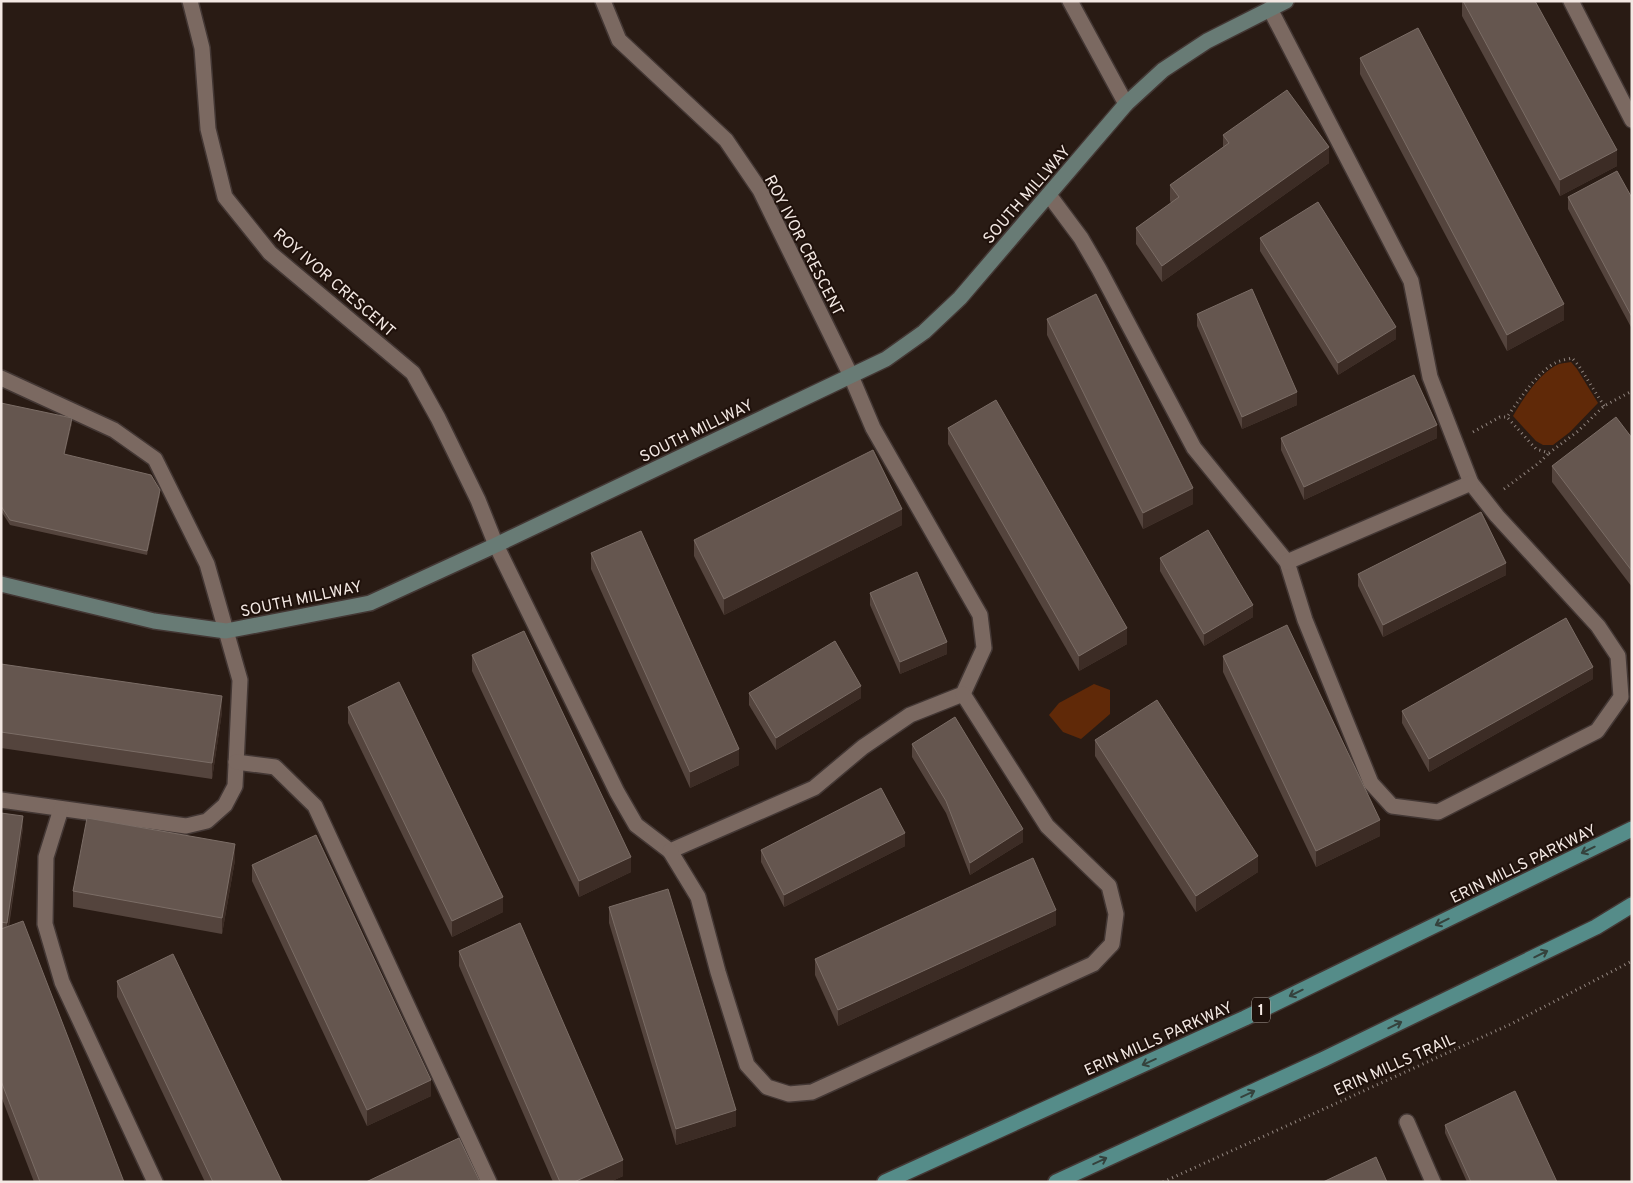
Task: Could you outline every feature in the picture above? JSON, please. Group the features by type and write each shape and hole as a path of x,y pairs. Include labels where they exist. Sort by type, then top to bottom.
{"main road":[{"name":"ERIN MILLS PARKWAY","path":"886,1182 1245,1018 1632,829"},
{"path":"1056,1182 1324,1059 1596,927 1632,905"}],"street":[{"name":"ROY IVOR CRESCENT","path":"190,1 202,48 208,129 225,197 270,254 414,373 478,500 496,545 616,792 636,825 670,851"},
{"name":"ROY IVOR CRESCENT","path":"603,1 619,40 726,140 760,190 851,376 873,428 980,614 984,648 963,694"},
{"path":"1070,1 1126,104"},
{"name":"SOUTH MILLWAY","path":"1,584 154,621 226,632 370,603 886,359 924,332 960,298 1126,104 1163,70 1207,41 1286,1"},
{"path":"1571,1 1632,120"},
{"path":"1049,195 1081,238 1095,261 1194,448 1287,562 1305,620 1371,783 1392,806 1438,812 1597,731 1621,697 1618,656 1598,626 1486,503 1471,483 1430,377 1411,281 1270,9"},
{"path":"1,378 114,430 155,460 207,564 240,680 234,786 225,805 207,821 186,826 1,800"},
{"path":"1287,562 1471,483"},
{"path":"963,694 1048,826 1109,886 1116,914 1112,944 1093,964 812,1092 789,1094 767,1087 747,1065 718,972 698,897 670,851 814,788 863,747 910,715 963,694"},
{"path":"236,762 275,767 315,806 489,1182"},
{"path":"61,809 46,857 45,924 62,982 155,1182"},
{"path":"1406,1122 1433,1182"}],"path":[{"path":"1507,417 1520,398 1546,368 1572,358 1604,406"},
{"path":"1486,503 1577,432 1604,406 1632,391"},
{"path":"1455,442 1500,417 1507,417 1536,449 1548,453"},
{"name":"ERIN MILLS TRAIL","path":"1163,1182 1511,1024 1632,961"}],"shaded area":[{"path":"1571,362 1598,403 1570,432 1553,445 1543,445 1536,441 1513,416 1527,394 1545,373 1559,364"},
{"path":"1094,684 1110,690 1110,714 1081,739 1063,732 1049,715 1059,703"}],"building":[{"path":"1463,1 1535,1 1617,150 1560,180"},
{"path":"1418,28 1564,304 1507,335 1360,58"},
{"path":"1287,90 1329,147 1162,266 1136,228 1179,197 1170,185 1229,143 1223,135"},
{"path":"1617,171 1632,198 1632,317 1568,197"},
{"path":"1318,202 1396,327 1338,363 1260,238"},
{"path":"1252,289 1297,392 1242,417 1197,314"},
{"path":"1096,294 1193,488 1143,513 1047,319"},
{"path":"1414,375 1437,425 1304,487 1281,438"},
{"path":"996,400 1127,628 1079,656 948,428"},
{"path":"1,403 72,418 64,454 151,475 160,490 147,551 10,520 1,506"},
{"path":"1616,417 1632,438 1632,571 1552,466"},
{"path":"873,450 902,509 724,599 694,540"},
{"path":"1481,512 1506,563 1383,625 1358,574"},
{"path":"1208,530 1253,605 1204,634 1160,558"},
{"path":"641,531 739,749 690,772 591,553"},
{"path":"917,572 947,642 900,662 870,593"},
{"path":"1566,618 1593,667 1429,759 1402,711"},
{"path":"1287,625 1380,820 1316,851 1223,656"},
{"path":"524,631 631,857 579,881 472,655"},
{"path":"835,641 861,686 776,738 749,693"},
{"path":"1,664 222,696 212,763 1,732"},
{"path":"399,682 503,897 452,921 348,707"},
{"path":"1157,700 1258,856 1196,896 1095,740"},
{"path":"955,717 1023,829 970,863 946,801 912,744"},
{"path":"881,788 905,833 784,895 761,850"},
{"path":"1,813 23,816 7,923 1,922"},
{"path":"87,818 235,844 222,918 73,891"},
{"path":"316,835 431,1080 367,1110 252,865"},
{"path":"1033,858 1056,910 838,1010 815,959"},
{"path":"668,889 736,1110 676,1129 609,907"},
{"path":"23,921 124,1182 40,1182 1,1081 1,929"},
{"path":"520,923 623,1160 574,1182 560,1182 459,951"},
{"path":"173,954 282,1182 213,1182 117,981"},
{"path":"1515,1091 1557,1182 1471,1182 1445,1125"},
{"path":"459,1138 480,1182 366,1182"},
{"path":"1376,1157 1387,1182 1323,1182"}]}
